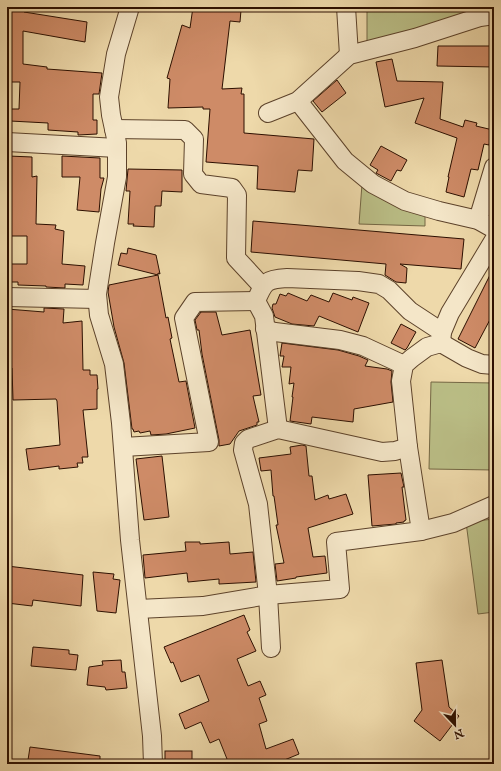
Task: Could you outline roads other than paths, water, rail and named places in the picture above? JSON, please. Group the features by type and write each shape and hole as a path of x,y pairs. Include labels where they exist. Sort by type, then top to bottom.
{"street":[{"path":"130,7 116,54 109,97 117,148 117,178 105,243 97,299 99,315 114,364 121,423 130,540 152,736 153,764"},
{"path":"346,7 349,55"},
{"path":"268,112 298,101 349,55 415,38 480,17 494,15"},
{"path":"298,101 345,161 373,184 405,201 478,220 494,229"},
{"path":"114,129 185,130 194,139 193,174 201,184 232,188 237,195 236,258 259,293 266,329 278,429"},
{"path":"7,142 117,148"},
{"path":"478,220 494,167"},
{"path":"421,531 408,447 401,381 404,365 427,347 442,338 450,313 494,240"},
{"path":"123,447 210,442 184,318 195,302 259,293 269,281 278,278 358,281 379,284 389,290 410,311 442,338 474,361 482,364 494,365"},
{"path":"7,297 97,299"},
{"path":"266,329 275,332 340,340 363,346 404,365"},
{"path":"271,648 268,595 258,504 243,450 244,443 248,439 278,429 382,452 395,451 408,447"},
{"path":"138,609 203,606 268,595 340,589 336,542 421,531 453,522 494,505"}]}
